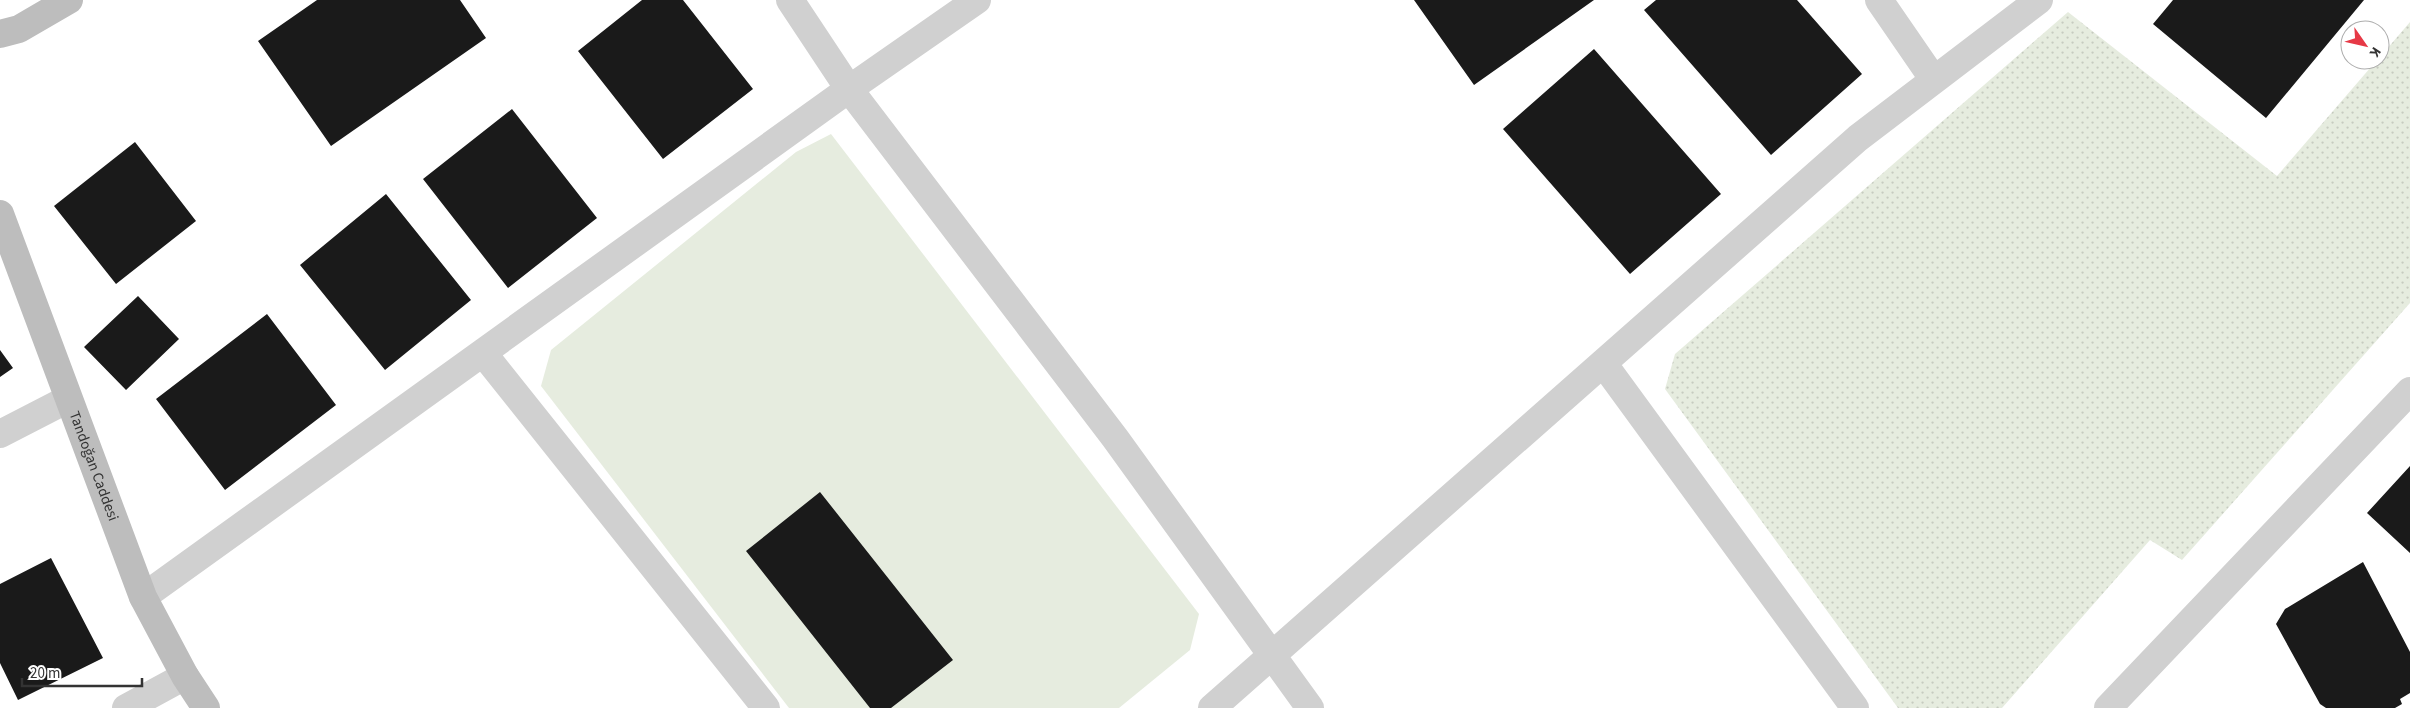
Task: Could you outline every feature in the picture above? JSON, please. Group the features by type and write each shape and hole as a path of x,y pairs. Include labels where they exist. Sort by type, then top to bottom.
{"street":[{"path":"0,34 19,29 69,0"},
{"path":"790,0 849,89 1115,438 1310,708"},
{"path":"143,597 849,89 977,0"},
{"path":"1879,0 1934,80"},
{"path":"1212,708 1858,138 2039,0"},
{"name":"Tandoğan Caddesi","path":"0,214 143,597 185,676 206,708"},
{"path":"483,353 766,708"},
{"path":"1603,363 1856,708"},
{"path":"2108,708 2410,391"},
{"path":"0,434 68,399"},
{"path":"126,708 185,676"}],"shaded area":[{"path":"2068,12 2277,176 2368,70 2390,70 2390,45 2410,22 2410,303 2182,560 2150,540 2002,708 1898,708 1665,389 1675,354"},
{"path":"831,134 1199,614 1190,650 1119,708 789,708 541,386 551,350 796,152"}],"building":[{"path":"317,0 460,0 486,38 331,146 258,41"},
{"path":"642,0 683,0 753,89 663,159 578,51"},
{"path":"1414,0 1594,0 1474,85"},
{"path":"1656,0 1797,0 1862,74 1771,155 1644,10"},
{"path":"2173,0 2364,0 2347,20 2340,20 2340,29 2266,118 2153,24"},
{"path":"1594,49 1721,194 1630,274 1503,129"},
{"path":"512,109 597,218 508,288 423,179"},
{"path":"135,142 196,221 116,284 54,206"},
{"path":"386,194 471,300 385,370 300,265"},
{"path":"138,296 179,339 126,390 84,347"},
{"path":"267,314 336,405 225,490 156,399"},
{"path":"0,350 13,368 0,377"},
{"path":"2410,466 2410,553 2367,513"},
{"path":"820,492 953,660 891,708 870,708 746,551"},
{"path":"51,558 103,658 18,700 0,663 0,584"},
{"path":"2363,562 2410,652 2410,693 2400,699 2402,704 2395,708 2326,708 2320,704 2276,624 2285,609"}]}
